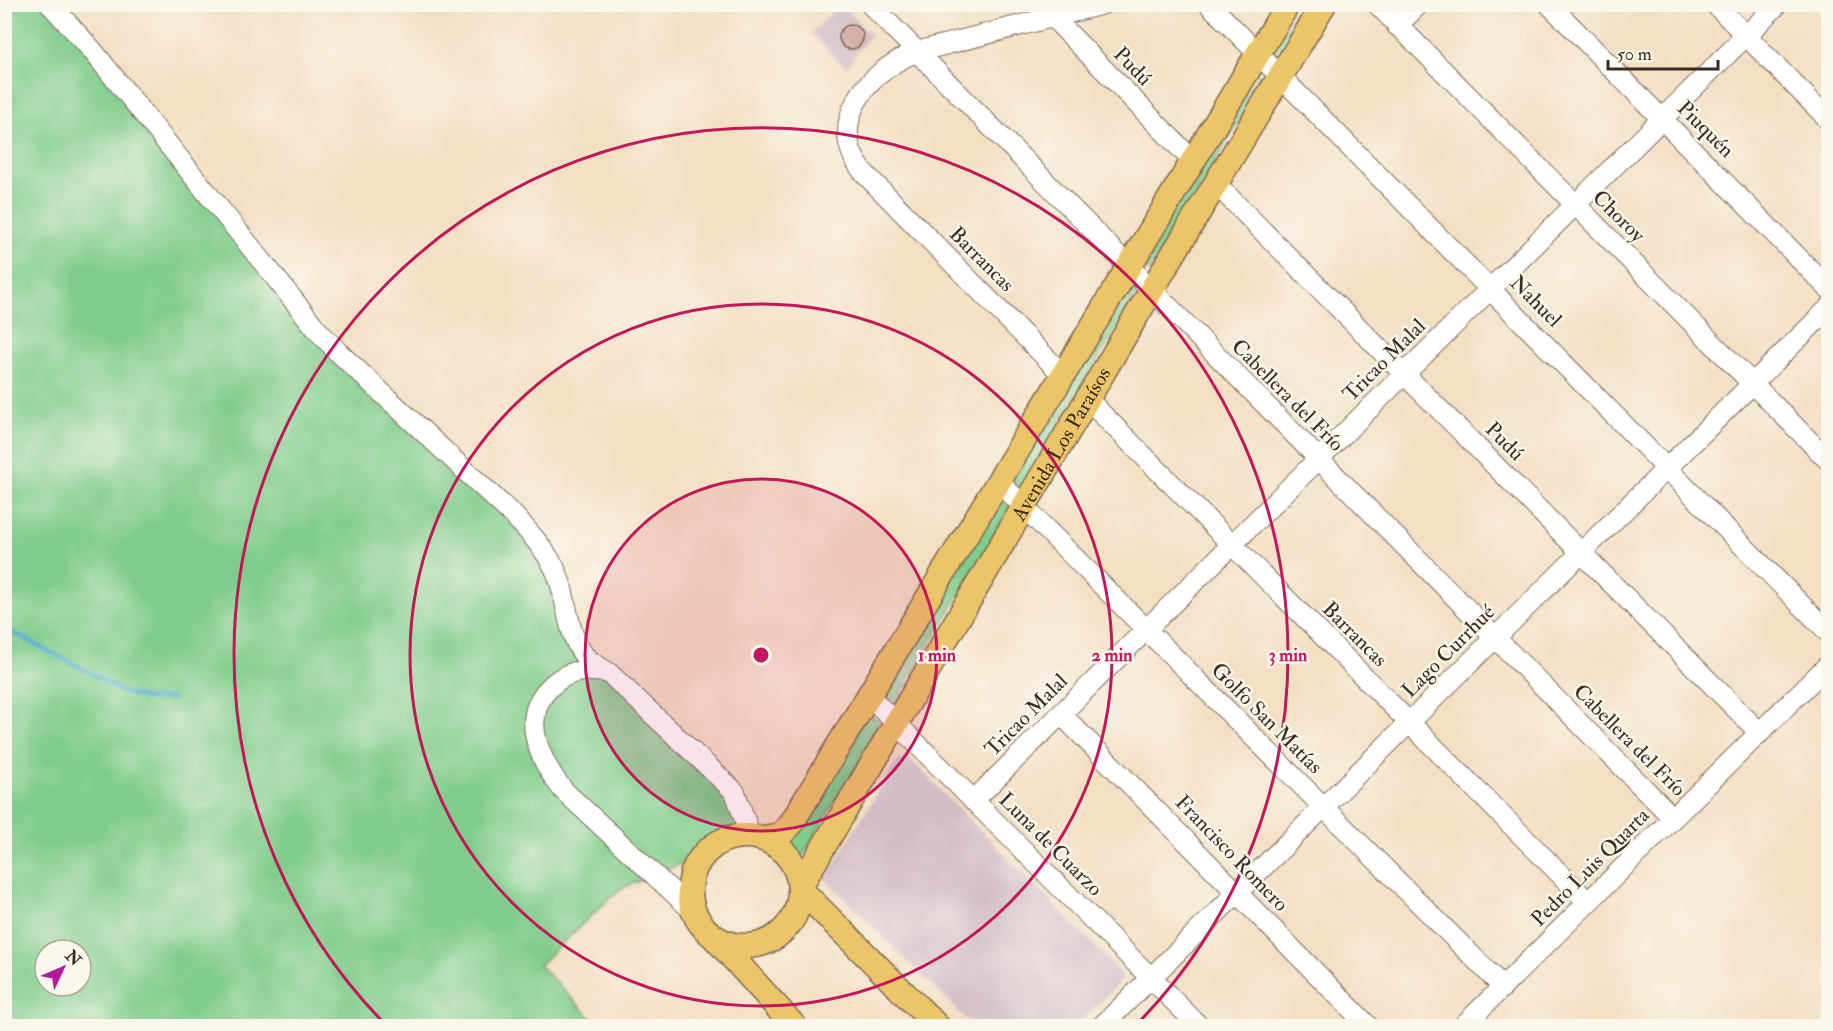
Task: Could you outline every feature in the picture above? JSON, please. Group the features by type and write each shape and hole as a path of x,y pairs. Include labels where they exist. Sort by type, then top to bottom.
{"main road":[{"name":"Avenida Los Paraísos","path":"1288,4 789,827 780,835 736,836 720,841 699,859 690,885 690,894 694,912 703,927 710,933 733,945 750,946 766,942 781,933 792,921 799,905 801,888 895,723 1324,4"},
{"path":"757,837 781,848 790,857 798,870 801,888 937,1026"},
{"path":"710,933 794,1026"}],"street":[{"path":"50,4 92,50 319,332 530,533 555,569 562,585 572,629 583,654 609,673 735,792 757,837"},
{"name":"Cabellera del Frío","path":"870,4 1674,818"},
{"name":"Barrancas","path":"1063,375 866,176 852,156 848,134 852,111 863,90 871,80 898,60 916,52 1046,11 1103,4"},
{"name":"Nahuel","path":"1209,4 1828,632"},
{"name":"Choroy","path":"1377,4 1828,460"},
{"path":"1397,26 1419,4"},
{"name":"Piuquén","path":"1549,4 1828,288"},
{"path":"1715,4 1828,118"},
{"name":"Tricao Malal","path":"973,801 1778,4"},
{"name":"Pudú","path":"1046,11 1193,161"},
{"name":"Pudú","path":"1216,184 1760,733"},
{"name":"Lago Currhué","path":"1102,1026 1828,309"},
{"name":"Barrancas","path":"1087,399 1588,902"},
{"name":"Golfo San Matías","path":"999,482 1503,987"},
{"name":"Pedro Luis Quarta","path":"1463,1026 1828,665"},
{"path":"609,673 584,670 557,681 546,691 539,703 534,721 535,737 540,754 548,771 563,790 694,912"},
{"name":"Luna de Cuarzo","path":"869,696 1199,1026"},
{"name":"Francisco Romero","path":"1061,714 1368,1026"}],"shaded area":[{"path":"841,4 871,35 846,68 811,33"},
{"path":"909,758 1121,973 1121,981 1075,1026 973,1026 825,879 897,760"}],"green space":[{"path":"50,4 319,332 530,533 577,642 735,792 750,835 620,889 539,965 599,1026 5,1026 4,5"},
{"path":"1299,5 1311,5 1280,54 1274,56 1271,54"},
{"path":"1259,73 1264,76 1263,82 1151,270 1145,270 1141,260"},
{"path":"1129,286 1138,292 1022,487 1017,486 1012,479"},
{"path":"1000,502 1010,508 897,701 888,700 884,692 997,503"},
{"path":"867,716 879,721 878,731 801,858 785,843"}],"building":[{"path":"851,25 859,29 863,37 859,45 851,49 843,45 839,37 843,29"}],"waterway":[{"path":"4,628 93,674 122,692 147,699 173,698"}]}
